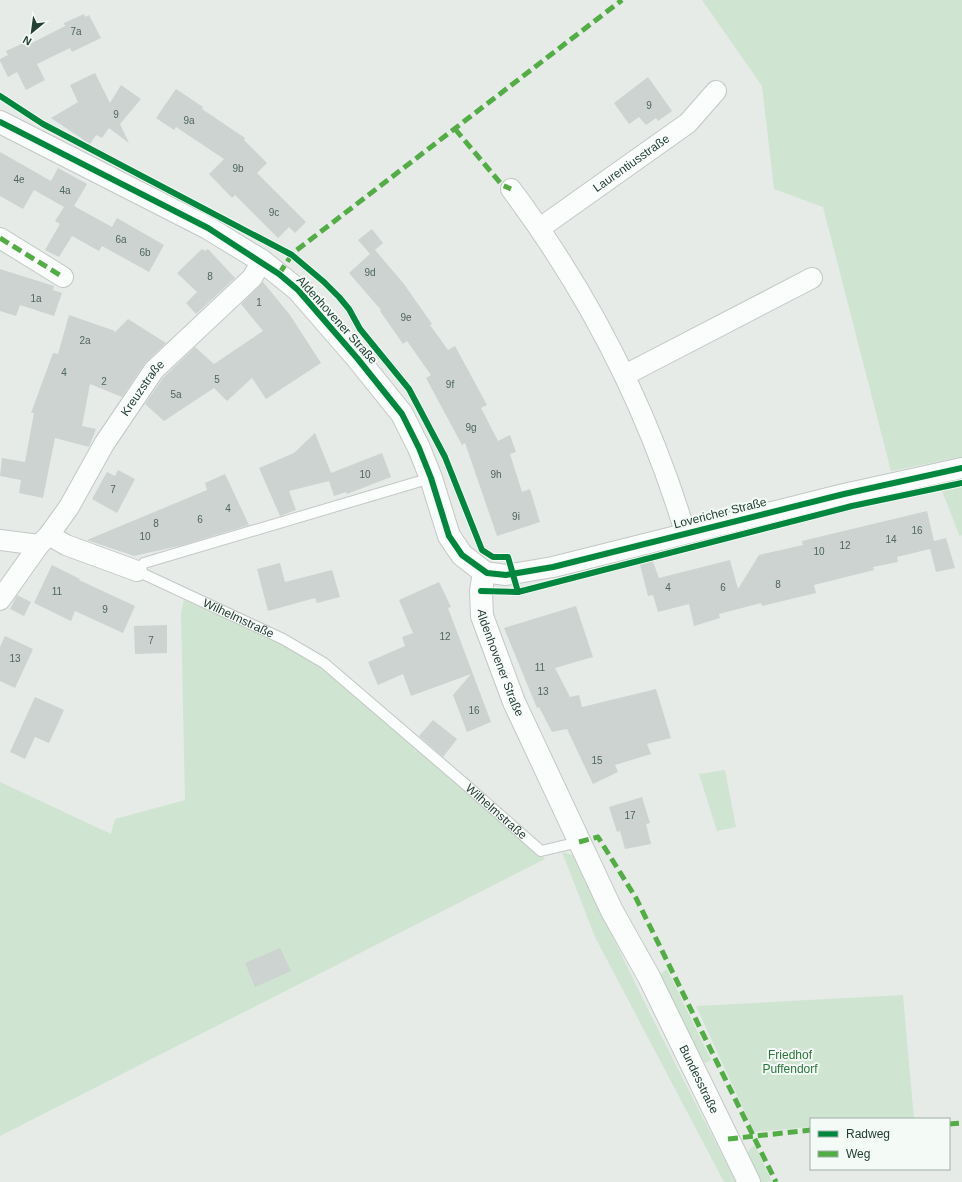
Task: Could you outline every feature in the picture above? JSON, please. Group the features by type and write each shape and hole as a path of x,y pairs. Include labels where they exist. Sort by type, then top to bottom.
{"street":[{"name":"Laurentiusstraße","path":"540,228 688,122 716,92"},
{"name":"Aldenhovener Straße","path":"0,122 208,228 262,262 298,290 357,358 397,408 420,448 449,536 462,555 484,572 481,591 482,616 489,640 514,702 612,911 649,977"},
{"path":"511,189 540,228 582,294 625,375 654,443 672,491 684,532"},
{"path":"0,238 62,277"},
{"name":"Kreuzstraße","path":"44,540 69,507 104,444 154,370 252,278 262,262"},
{"path":"625,375 812,278"},
{"name":"Lovericher Straße","path":"484,572 506,575 553,567 684,532 962,468"},
{"path":"0,540 44,540 66,545 137,571"},
{"path":"0,600 44,540"},
{"name":"Bundesstraße","path":"649,977 749,1182"}],"lane":[{"path":"137,571 144,563 431,478"},
{"name":"Wilhelmstraße","path":"137,571 269,632 324,663 541,851 579,842"}],"green space":[{"path":"702,0 962,0 962,457 891,471 823,207 774,189 762,86"},
{"path":"962,486 962,534 960,537 942,491"},
{"path":"184,600 204,607 263,634 300,655 336,679 545,859 0,1136 0,782 111,834 115,819 185,800 181,613"},
{"path":"725,770 736,827 717,831 699,774"},
{"path":"562,852 576,856 633,979 736,1182 724,1182 595,937"},
{"path":"667,969 711,1060 705,1063 693,1045 658,976"},
{"name":"Friedhof Puffendorf","path":"903,995 914,1118 810,1118 810,1127 754,1132 696,1006"},
{"path":"755,1145 772,1182 760,1182 748,1156 749,1150"}],"building":[{"path":"84,14 85,17 89,15 101,38 72,52 70,48 37,64 45,80 26,90 17,72 8,77 0,61 0,59 8,55 6,51 26,42 28,45 65,26 64,23"},
{"path":"95,73 110,103 121,85 141,99 120,124 129,143 109,128 102,138 96,135 90,144 51,118 78,102 70,85"},
{"path":"648,77 672,111 658,121 656,118 646,125 639,117 629,124 614,103"},
{"path":"176,89 203,107 202,109 245,138 244,140 267,163 257,173 306,222 295,233 289,227 278,238 235,195 232,198 209,174 224,159 176,127 174,130 156,118"},
{"path":"0,152 51,181 58,168 87,184 74,206 112,227 117,218 164,245 149,272 102,246 99,251 72,236 59,257 45,250 60,224 55,221 64,207 34,190 23,209 0,196"},
{"path":"372,229 383,243 375,250 404,284 448,350 455,346 487,405 481,408 498,441 510,435 516,452 510,454 522,492 530,489 540,522 497,536 465,443 462,445 426,378 431,375 407,341 403,344 380,311 381,310 349,273 370,254 358,240"},
{"path":"202,249 205,251 208,249 235,278 196,314 186,303 197,292 177,273"},
{"path":"0,269 54,286 53,290 62,293 54,316 20,305 16,316 0,311"},
{"path":"263,282 290,315 321,363 266,399 252,378 227,401 214,388 164,421 145,404 163,378 195,347 214,364 263,331 241,304"},
{"path":"69,315 115,331 113,334 128,319 166,343 145,363 122,397 90,384 82,426 96,429 89,447 55,438 43,498 19,493 21,480 0,476 2,458 25,462 34,413 31,413 53,353 58,354"},
{"path":"315,433 331,473 382,453 391,477 347,494 346,492 334,496 329,481 289,491 296,510 280,516 259,468 294,453"},
{"path":"118,470 135,479 117,513 92,499 107,472 115,476"},
{"path":"225,474 249,525 183,545 134,556 87,540 207,490 205,483"},
{"path":"927,511 934,541 946,538 955,568 936,572 930,549 897,557 898,562 873,567 874,570 814,585 816,593 762,606 761,603 719,614 720,618 694,626 689,604 658,612 653,595 648,596 638,557 650,554 659,578 730,560 738,589 759,555 803,545 802,541"},
{"path":"280,563 285,582 332,570 340,597 317,603 315,598 268,611 257,569"},
{"path":"52,565 80,579 79,580 135,606 123,633 75,611 71,621 34,603"},
{"path":"439,582 451,607 448,608 491,722 467,732 453,695 471,674 411,696 403,674 378,685 368,662 405,646 402,637 413,633 399,600"},
{"path":"17,595 31,602 24,616 10,609"},
{"path":"576,606 593,657 555,668 570,697 579,695 582,707 656,689 671,738 647,744 651,754 615,765 618,772 593,784 567,729 552,732 539,707 537,708 504,628"},
{"path":"167,625 167,653 135,654 134,626"},
{"path":"5,636 33,649 15,688 0,681 0,647"},
{"path":"35,697 64,710 49,743 35,737 25,759 10,752"},
{"path":"433,720 457,739 443,757 419,736"},
{"path":"642,797 650,823 646,824 651,844 625,849 620,831 617,832 609,807"},
{"path":"280,948 291,971 255,987 245,963"}],"marked path":[{"path":"279,274 293,253 622,0"},
{"path":"455,129 502,185 511,189"},
{"path":"0,238 63,277"},
{"path":"579,842 598,837 636,898 776,1182"},
{"path":"950,1124 962,1123"},
{"path":"728,1139 810,1130"}],"cycle path":[{"path":"0,96 43,124 292,255 324,282 349,309 360,329 409,389 445,457 482,550 493,557 508,557 518,592"},
{"path":"0,122 208,228 279,274 298,290 357,358 402,414 419,448 431,478 449,536 462,555 487,573 506,575 553,567 844,494 962,468"},
{"path":"481,591 518,592 852,506 962,483"}]}
